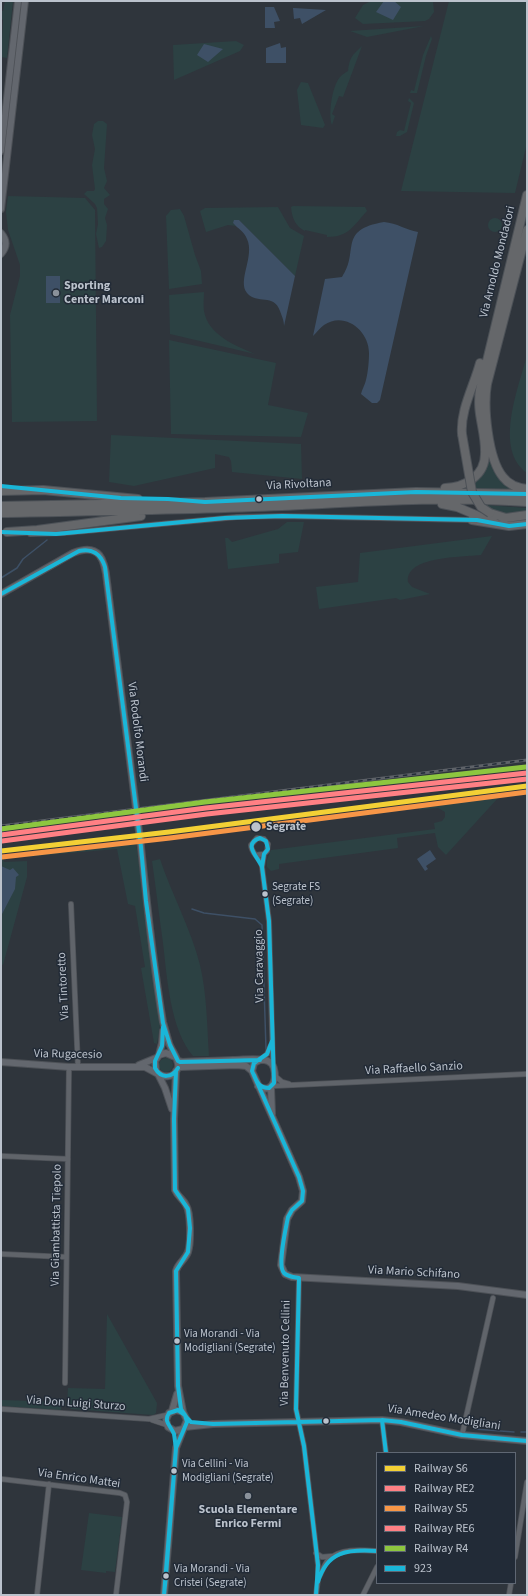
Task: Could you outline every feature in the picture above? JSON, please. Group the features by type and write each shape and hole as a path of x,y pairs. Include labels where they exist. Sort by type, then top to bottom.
{"highway":[{"name":"Via Arnoldo Mondadori","path":"492,335 527,196"},
{"name":"Via Arnoldo Mondadori","path":"527,230 487,384 485,410 494,459 498,470 506,480 518,487 527,489"},
{"path":"492,335 483,354 461,422 472,492 481,506 490,513 506,518 527,515"},
{"path":"307,497 356,490 449,487 464,484 477,476 481,469 485,454 478,410 479,395 492,335"},
{"path":"1,486 33,490"},
{"path":"1,491 60,491 121,498 168,499 205,502"},
{"name":"Via Rivoltana","path":"1,506 205,502 423,492 527,494"},
{"name":"Via Rivoltana","path":"1,513 213,509 383,501 458,500 527,502"},
{"path":"383,501 402,504 450,505 468,511 495,524"},
{"path":"4,532 51,528 132,516 183,514 213,509"},
{"path":"472,520 509,526 527,524"}],"street":[{"path":"1,151 18,1"},
{"path":"1,209 25,1"},
{"path":"1,233 6,243 5,249 1,254"},
{"path":"4,532 33,534 64,533 225,518 259,517 472,520"},
{"name":"Via Rodolfo Morandi","path":"1,594 73,553 83,550 93,551 101,557 105,567 141,847 146,901 164,1023 170,1045 176,1059"},
{"path":"260,838 264,839 268,844 268,849 264,854 256,855 252,852 251,845 254,840 260,838"},
{"name":"Via Caravaggio","path":"264,854 262,866 269,920 273,1070"},
{"name":"Via Caravaggio","path":"256,855 262,866"},
{"name":"Via Tintoretto","path":"71,904 78,1067"},
{"name":"Via Rodolfo Morandi","path":"158,1056 162,1043 164,1023"},
{"path":"252,1071 253,1065 267,1054 272,1041"},
{"path":"174,1119 171,1103 154,1068 158,1056 166,1053 182,1062 260,1060 270,1062 273,1070 274,1081 271,1087 272,1117"},
{"name":"Via Rugacesio","path":"135,1066 158,1056"},
{"path":"176,1059 177,1070 174,1119 175,1190 178,1196 186,1203 189,1215 189,1250 176,1271 178,1386 176,1400 166,1420 176,1448"},
{"name":"Via Rugacesio","path":"1,1062 69,1067 135,1066 146,1067 158,1074"},
{"path":"158,1074 166,1077 173,1074 183,1066 237,1065 246,1066 252,1071 299,1177 302,1189 303,1198 300,1204 292,1210 288,1217 281,1265 282,1271 286,1275 299,1278"},
{"name":"Via Giambattista Tiepolo","path":"65,1383 69,1067"},
{"name":"Via Raffaello Sanzio","path":"273,1070 282,1082 301,1085"},
{"name":"Via Raffaello Sanzio","path":"271,1087 527,1074"},
{"path":"258,1086 265,1088 271,1087"},
{"path":"1,1156 68,1159"},
{"path":"1,1254 66,1257"},
{"name":"Via Mario Schifano","path":"299,1278 458,1286 527,1295"},
{"name":"Via Benvenuto Cellini","path":"299,1278 296,1409 304,1446 316,1553 318,1579 316,1595"},
{"path":"462,1435 493,1298"},
{"path":"164,1595 176,1448 184,1428 186,1418 183,1412 178,1386"},
{"name":"Via Don Luigi Sturzo","path":"1,1410 149,1419 169,1427"},
{"path":"170,1413 178,1410 183,1412"},
{"name":"Via Don Luigi Sturzo","path":"149,1419 170,1413"},
{"name":"Via Amedeo Modigliani","path":"186,1418 193,1422 213,1424"},
{"path":"382,1420 386,1452"},
{"name":"Via Amedeo Modigliani","path":"184,1428 213,1424 382,1420 401,1422 462,1435 527,1441"},
{"path":"169,1427 177,1431 184,1428"},
{"name":"Via Enrico Mattei","path":"1,1479 120,1493 126,1496 127,1502 116,1595"},
{"path":"516,1551 527,1482"},
{"path":"37,1595 49,1484"},
{"path":"316,1553 325,1557 349,1551 376,1551"},
{"path":"318,1579 327,1561 333,1556"},
{"path":"363,1595 376,1569"},
{"path":"509,1595 511,1584"}],"green space":[{"path":"5,1 13,1 7,58 1,57 3,20 1,19 1,11 3,11"},
{"path":"371,1 433,1 434,12 429,19 425,21 363,24 355,18 363,5"},
{"path":"449,1 527,1 527,143 515,193 401,191"},
{"path":"424,26 367,37 350,31"},
{"path":"431,36 432,39 426,56 417,93 410,93 411,90 414,91 423,55"},
{"path":"236,41 244,45 240,51 174,80 173,45"},
{"path":"362,46 343,97 339,96 332,114 335,116 332,125 330,114 335,86 341,76 348,71 352,57"},
{"path":"301,82 308,83 325,125 323,128 301,125 297,90"},
{"path":"409,98 414,103 407,132 400,136 396,136 397,132 400,130 404,131 411,103 408,101"},
{"path":"98,121 103,121 107,124 104,168 107,181 104,188 110,195 104,199 104,204 108,209 105,218 107,225 106,241 102,247 99,248 96,234 98,224 97,208 95,204 84,194 87,191 94,191 95,189 92,165 95,149 92,135 94,124"},
{"name":"Sporting Center Marconi","path":"8,196 85,198 95,210 97,421 12,422 10,315 20,276 20,265 8,230 6,212"},
{"path":"278,207 290,228 304,236 295,276 239,220 233,223 236,226 228,225 206,232 200,211 205,208"},
{"path":"291,207 365,207 367,211 346,233 327,237 327,235 305,231 299,227 292,215"},
{"path":"180,209 184,216 201,271 202,284 169,289 166,216 171,210"},
{"path":"492,218 498,218 502,222 502,228 498,232 492,232 488,228 488,222"},
{"path":"204,292 204,311 211,327 232,343 255,354 170,334 169,295"},
{"path":"169,340 276,363 268,405 308,413 301,437 171,434"},
{"path":"527,355 527,473 517,462 512,449 510,434 511,417"},
{"path":"111,435 301,444 302,479 232,472 229,457 215,454 215,468 134,486 109,482"},
{"path":"487,443 492,465 495,471 502,481 515,490 476,489 474,481"},
{"path":"486,505 527,508 527,513 505,514"},
{"path":"287,522 304,522 298,552 279,554 279,563 228,569 225,538 228,538 232,542 278,529"},
{"path":"492,536 481,555 437,560 416,567 410,573 408,582 412,587 430,594 400,600 396,598 319,609 316,587 358,582 360,553"},
{"path":"498,795 498,798 446,855 438,847 435,833 397,838 398,848 279,864 279,869 271,871 267,867 267,860 271,850 435,829 434,823 442,821 445,817 445,812 438,808 419,810 419,806"},
{"path":"136,842 160,1025 157,1044 154,1043 141,968 145,967 135,906 128,904 117,849 23,857 21,853"},
{"path":"1,858 3,858 4,862 27,861 27,877 3,965 1,964"},
{"path":"160,859 192,938 200,965 205,999 209,1056 193,1056 185,1045 174,1017 168,987 152,861"},
{"path":"166,1058 171,1060 173,1065 171,1070 166,1072 161,1070 159,1065 161,1060"},
{"path":"107,1314 157,1403 156,1413 153,1415 71,1409 67,1405 68,1388 105,1389"},
{"path":"1,1400 61,1402 61,1410 1,1406"},
{"path":"89,1513 122,1517 115,1572 106,1571 106,1573 81,1570"}],"water":[{"path":"384,1 394,1 401,7 393,20 376,12"},
{"path":"265,7 274,7 280,21 274,22 275,28 265,28"},
{"path":"293,8 326,10 302,24 300,18 294,19"},
{"path":"280,43 281,48 286,47 286,63 266,63 266,48"},
{"path":"204,44 223,49 208,62 197,55"},
{"path":"234,220 239,220 295,276 284,326 283,318 274,302 251,296 244,288 249,246 244,234 233,223"},
{"path":"384,222 418,232 380,400 377,403 372,403 361,394 367,377 369,353 365,337 360,330 354,325 339,320 332,321 324,325 313,336 325,279 342,277 350,259 352,243 360,230"},
{"path":"46,276 60,276 60,303 46,303"},
{"path":"430,850 436,859 426,866 428,869 425,871 417,859"},
{"path":"1,866 10,870 13,868 19,875 16,877 15,889 1,916"}],"waterway":[{"path":"1,578 17,568 23,559 47,540"},
{"path":"192,909 204,913 255,919 262,925 266,1049"},
{"path":"474,1429 514,1432"},
{"path":"521,1432 527,1432"}],"railway":[{"path":"1,826 527,760"}],"rail line":[{"name":"R4","path":"1,829 205,802 526,767"},
{"name":"RE2","path":"1,835 206,808 527,773"},
{"name":"RE6","path":"2,841 207,814 527,779"},
{"name":"S6","path":"1,851 169,832 527,786"},
{"name":"S5","path":"2,857 170,838 527,792"}],"transit line":[{"name":"923","path":"1,486 121,498 168,499 205,502 416,492 527,494"},
{"name":"923","path":"1,532 56,534 225,518 282,516 477,520 509,526 527,524"},
{"name":"923","path":"1,594 79,551 92,551 98,555 103,562 105,567 141,847 146,901 163,1023 170,1045 178,1061 180,1062 260,1060"},
{"name":"923","path":"262,867 252,847 252,844 260,838 266,841 268,849 264,854"},
{"name":"923","path":"254,1075 258,1083 263,1087 269,1088 274,1083 269,921 262,867 264,854"},
{"name":"923","path":"163,1027 162,1046 155,1061 155,1068 157,1072 166,1076 173,1074 178,1068"},
{"name":"923","path":"272,1041 267,1054 254,1063 252,1071 299,1177 303,1191 302,1201 292,1210 288,1217 281,1263 284,1273 289,1276 299,1278 296,1409 304,1446 318,1565 316,1595"},
{"name":"923","path":"178,1068 176,1071 174,1119 175,1190 188,1209 190,1228 188,1252 176,1271 178,1386 181,1409 187,1418 191,1422 213,1424 382,1420 401,1422 462,1435 527,1441"},
{"name":"923","path":"178,1410 185,1415 187,1422 176,1448 174,1434 168,1424 167,1416 169,1413 178,1410"},
{"name":"923","path":"382,1420 386,1452"},
{"name":"923","path":"176,1448 166,1575 164,1595 176,1448"},
{"name":"923","path":"318,1582 327,1564 340,1554 367,1550 376,1551"}],"place":[{"name":"Sporting Center Marconi","path":"56,293"},
{"name":"Segrate","path":"256,827"},
{"name":"Segrate FS (Segrate)","path":"265,894"},
{"name":"Via Morandi - Via Modigliani (Segrate)","path":"177,1341"},
{"name":"Via Cellini - Via Modigliani (Segrate)","path":"174,1471"},
{"name":"Scuola Elementare Enrico Fermi","path":"248,1496"},
{"name":"Via Morandi - Via Cristei (Segrate)","path":"166,1576"}]}
